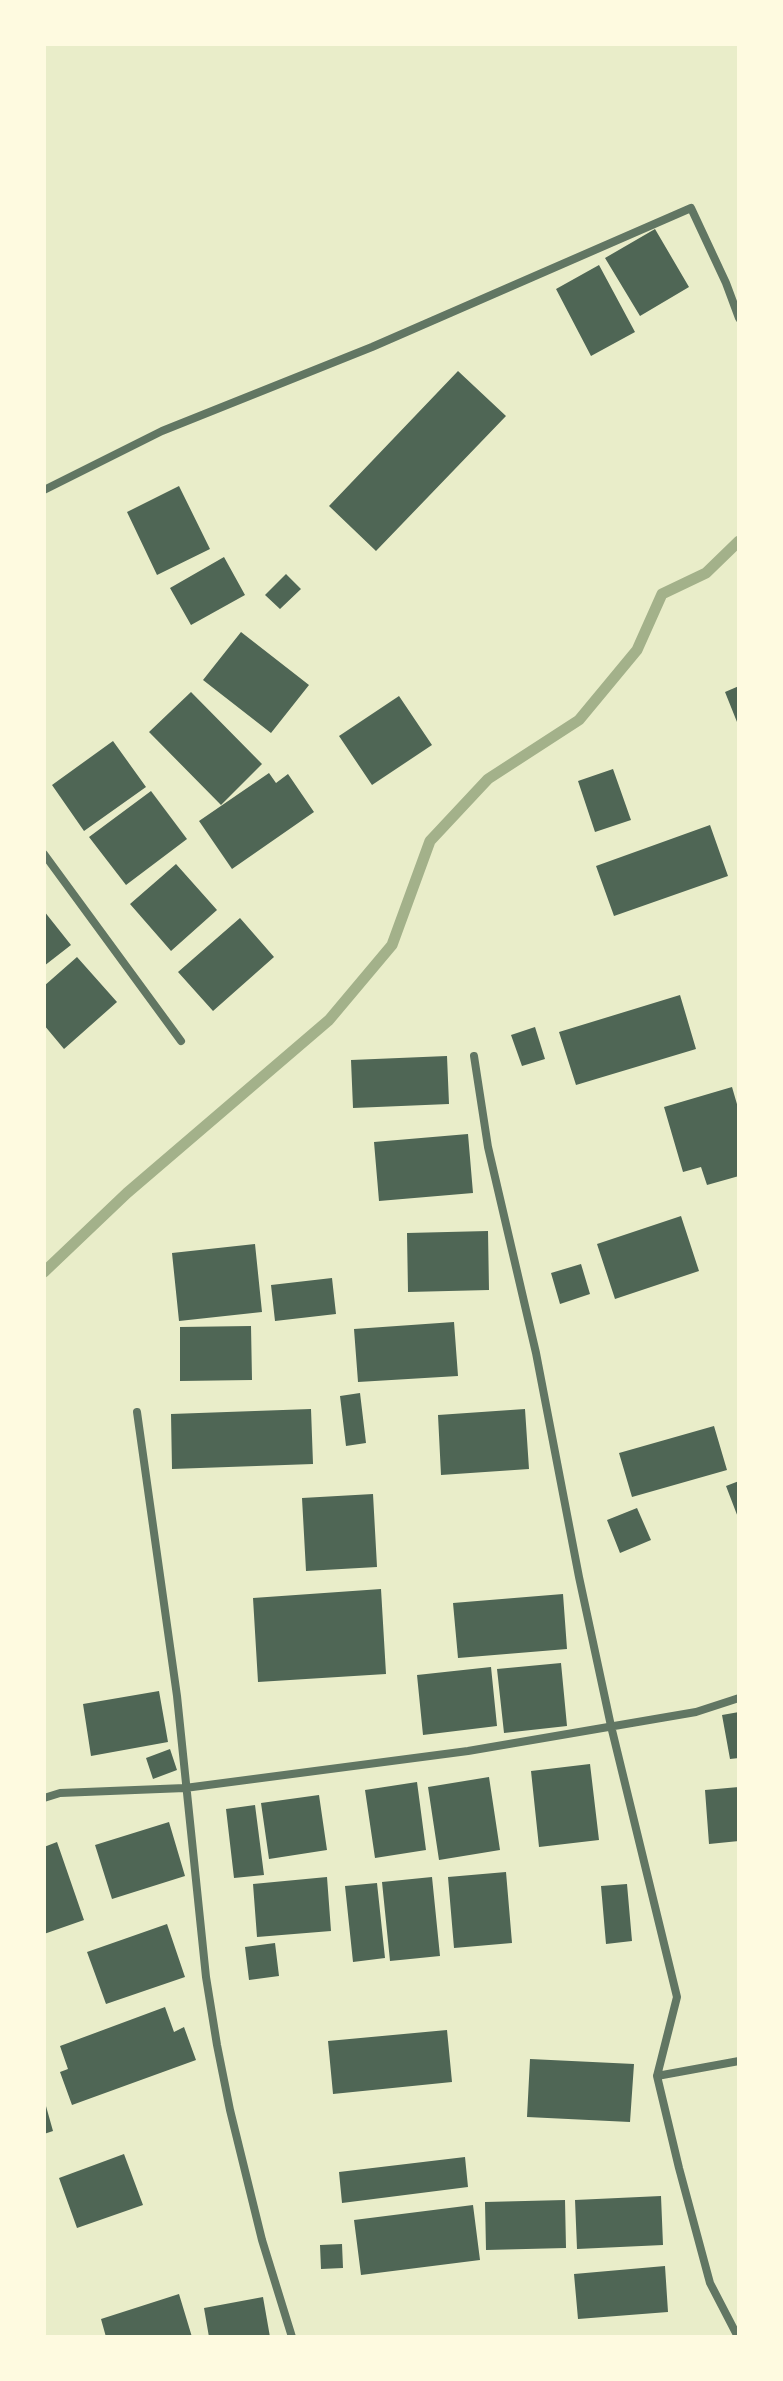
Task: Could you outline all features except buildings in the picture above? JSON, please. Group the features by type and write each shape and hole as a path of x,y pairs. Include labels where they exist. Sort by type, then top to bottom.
{"street":[{"path":"44,490 162,431 372,347 691,208 739,318"},
{"path":"44,854 181,1041"},
{"path":"474,1056 488,1147 536,1353 611,1726 677,1997 657,2076 710,2283 738,2337"},
{"path":"137,1412 177,1696 206,1977 222,2071 262,2240 292,2337"},
{"path":"44,1798 60,1793 185,1788 468,1751 696,1712 739,1698"},
{"path":"657,2076 739,2061"}],"waterway":[{"path":"44,1272 127,1193 329,1020 392,945 430,841 488,779 579,720 637,650 662,594 706,573 739,541"}]}
